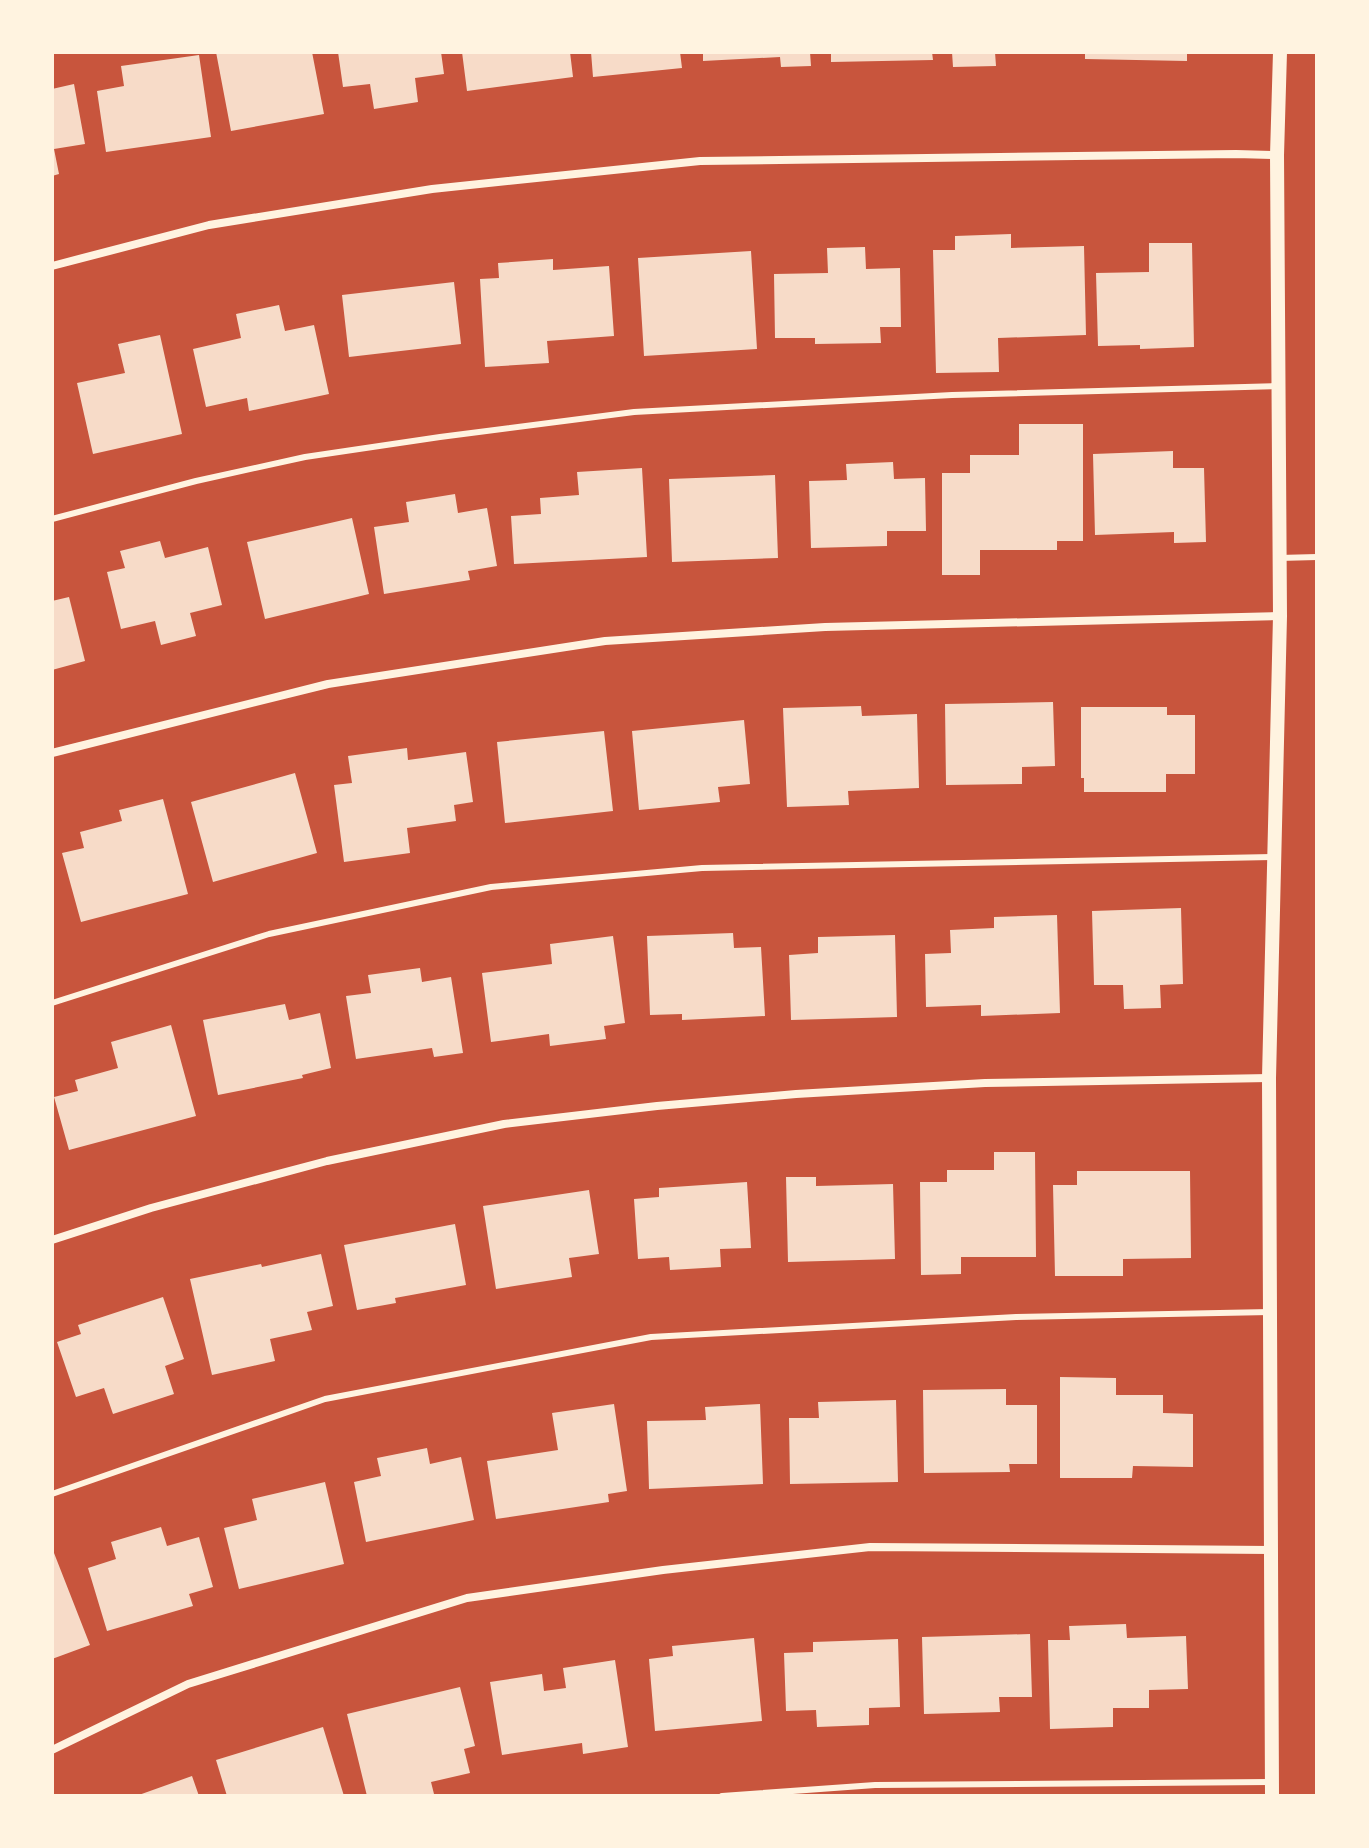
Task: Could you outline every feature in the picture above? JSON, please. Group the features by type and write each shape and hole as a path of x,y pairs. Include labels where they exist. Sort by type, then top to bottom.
{"street":[{"path":"1272,1789 1269,1078 1280,616 1277,155 1280,52"},
{"path":"52,266 209,225 432,189 700,161 1277,155"},
{"path":"52,753 328,684 605,641 825,627 1280,616"},
{"path":"52,1240 151,1208 312,1165 504,1124 657,1106 827,1092 985,1083 1269,1078"},
{"path":"52,1750 188,1684 467,1598 663,1570 870,1547 1271,1550"}],"lane":[{"path":"52,519 196,481 305,457 634,412 952,395 1278,386"},
{"path":"1279,558 1317,557"},
{"path":"52,1003 269,934 491,887 702,868 1274,857"},
{"path":"52,1494 325,1399 651,1337 1016,1317 1270,1312"},
{"path":"722,1796 875,1785 1272,1789"}],"building":[{"path":"216,52 312,52 324,114 231,131"},
{"path":"338,52 441,52 444,74 415,78 418,102 374,109 370,84 343,87"},
{"path":"462,52 570,52 573,77 467,91"},
{"path":"591,52 680,52 682,68 593,77"},
{"path":"703,52 810,52 811,66 781,67 780,57 703,61"},
{"path":"831,52 932,52 933,60 831,62"},
{"path":"952,52 995,52 996,66 953,67"},
{"path":"1085,52 1187,52 1187,61 1085,59"},
{"path":"199,55 211,137 106,152 97,91 124,86 121,66"},
{"path":"74,84 85,144 54,149 59,174 52,176 52,89"},
{"path":"1011,234 1011,248 1084,246 1086,335 998,338 999,372 936,373 933,250 955,250 955,236"},
{"path":"1149,243 1192,243 1194,347 1140,349 1140,345 1098,346 1096,273 1149,272"},
{"path":"865,247 866,269 900,268 901,327 880,327 881,343 815,344 815,338 775,338 774,274 828,273 827,248"},
{"path":"751,251 757,349 644,356 638,258"},
{"path":"553,259 553,270 609,266 614,336 547,341 549,363 485,367 480,279 499,278 498,263"},
{"path":"454,282 461,344 349,357 342,295"},
{"path":"279,305 285,331 314,325 329,394 249,411 247,398 206,407 193,349 241,338 236,314"},
{"path":"160,335 182,434 93,454 77,383 125,373 118,344"},
{"path":"1019,424 1083,424 1083,541 1057,541 1057,550 980,550 980,575 942,575 942,473 970,473 970,455 1019,455"},
{"path":"1173,451 1173,468 1204,468 1206,542 1174,543 1174,532 1095,535 1093,454"},
{"path":"893,462 894,479 925,478 926,531 887,531 887,546 811,548 809,481 847,480 846,464"},
{"path":"642,468 647,557 514,564 511,516 541,514 540,498 579,495 577,472"},
{"path":"775,475 778,558 672,562 669,479"},
{"path":"455,494 458,513 487,508 497,566 468,571 470,580 384,594 374,527 409,522 406,502"},
{"path":"352,518 369,594 265,619 247,542"},
{"path":"160,541 165,558 208,547 222,605 190,613 196,636 161,645 155,621 121,629 107,572 125,568 120,551"},
{"path":"69,597 85,661 52,670 52,601"},
{"path":"1053,702 1055,766 1022,767 1022,784 946,785 945,704"},
{"path":"861,706 862,716 917,714 919,788 848,791 849,805 787,807 783,708"},
{"path":"1081,707 1167,707 1167,715 1195,715 1195,774 1166,774 1166,792 1084,792 1084,778 1081,778"},
{"path":"744,720 750,784 718,787 720,802 639,810 632,731"},
{"path":"604,731 613,811 505,823 497,742"},
{"path":"407,748 408,760 466,752 473,802 454,805 456,821 407,828 410,853 344,862 334,785 352,783 348,756"},
{"path":"295,773 317,853 213,882 191,802"},
{"path":"163,799 188,894 81,922 62,853 84,848 80,832 122,821 119,810"},
{"path":"1181,908 1183,984 1160,985 1161,1008 1124,1009 1123,985 1094,985 1092,911"},
{"path":"1057,915 1060,1013 981,1016 981,1005 926,1007 925,954 951,953 950,930 994,928 994,917"},
{"path":"733,933 734,948 761,947 765,1016 682,1020 682,1014 650,1015 647,936"},
{"path":"895,935 897,1017 791,1020 789,955 818,953 818,937"},
{"path":"613,936 625,1023 604,1026 606,1039 550,1046 549,1034 491,1042 482,973 552,964 550,944"},
{"path":"420,968 422,982 451,977 463,1053 434,1057 432,1048 356,1059 346,996 371,993 368,975"},
{"path":"285,1004 289,1020 320,1013 331,1068 302,1075 303,1078 218,1095 203,1020"},
{"path":"171,1025 196,1116 69,1150 54,1097 78,1091 75,1080 118,1068 111,1042"},
{"path":"994,1152 1035,1152 1036,1257 961,1257 961,1274 921,1275 920,1182 947,1182 947,1170 994,1170"},
{"path":"1077,1171 1190,1171 1191,1258 1123,1259 1123,1276 1055,1276 1053,1185 1077,1185"},
{"path":"786,1177 816,1177 816,1186 893,1184 895,1259 788,1262"},
{"path":"747,1182 751,1248 720,1249 721,1267 670,1270 669,1257 638,1259 634,1199 659,1197 659,1188"},
{"path":"589,1190 599,1254 569,1258 572,1277 496,1289 483,1206"},
{"path":"455,1224 466,1285 395,1298 396,1303 357,1310 344,1245"},
{"path":"321,1254 333,1306 307,1312 312,1330 270,1339 275,1361 212,1375 190,1279"},
{"path":"163,1297 184,1359 165,1366 174,1394 113,1414 104,1388 76,1397 57,1342 81,1334 78,1325"},
{"path":"1060,1377 1116,1378 1116,1395 1163,1395 1163,1413 1193,1414 1193,1467 1133,1466 1132,1478 1060,1478"},
{"path":"1006,1389 1006,1405 1037,1405 1037,1464 1009,1464 1010,1472 924,1473 923,1390"},
{"path":"896,1400 898,1482 790,1484 789,1418 819,1418 818,1402"},
{"path":"614,1404 627,1491 608,1494 609,1502 496,1519 487,1461 558,1450 552,1413"},
{"path":"760,1404 763,1484 649,1489 647,1421 706,1420 705,1407"},
{"path":"427,1448 430,1464 461,1457 474,1520 366,1542 354,1482 381,1476 377,1458"},
{"path":"325,1482 344,1564 239,1589 224,1528 257,1520 252,1499"},
{"path":"161,1527 167,1546 199,1537 213,1587 189,1594 193,1606 107,1631 88,1568 116,1559 111,1542"},
{"path":"52,1554 90,1645 52,1659"},
{"path":"1126,1624 1127,1638 1186,1636 1188,1689 1149,1690 1149,1708 1113,1708 1113,1727 1050,1729 1048,1640 1070,1640 1069,1626"},
{"path":"1030,1634 1032,1697 999,1697 1000,1712 924,1714 922,1637"},
{"path":"754,1638 762,1721 655,1731 649,1659 673,1656 672,1646"},
{"path":"898,1639 900,1707 869,1708 869,1725 817,1727 816,1710 786,1711 784,1653 813,1652 813,1642"},
{"path":"615,1660 628,1747 583,1754 582,1743 502,1755 490,1682 542,1674 544,1691 566,1688 563,1668"},
{"path":"460,1687 475,1746 464,1749 470,1773 431,1782 434,1794 367,1796 347,1714"},
{"path":"323,1727 344,1796 227,1796 216,1760"},
{"path":"192,1776 199,1796 136,1796"}]}
